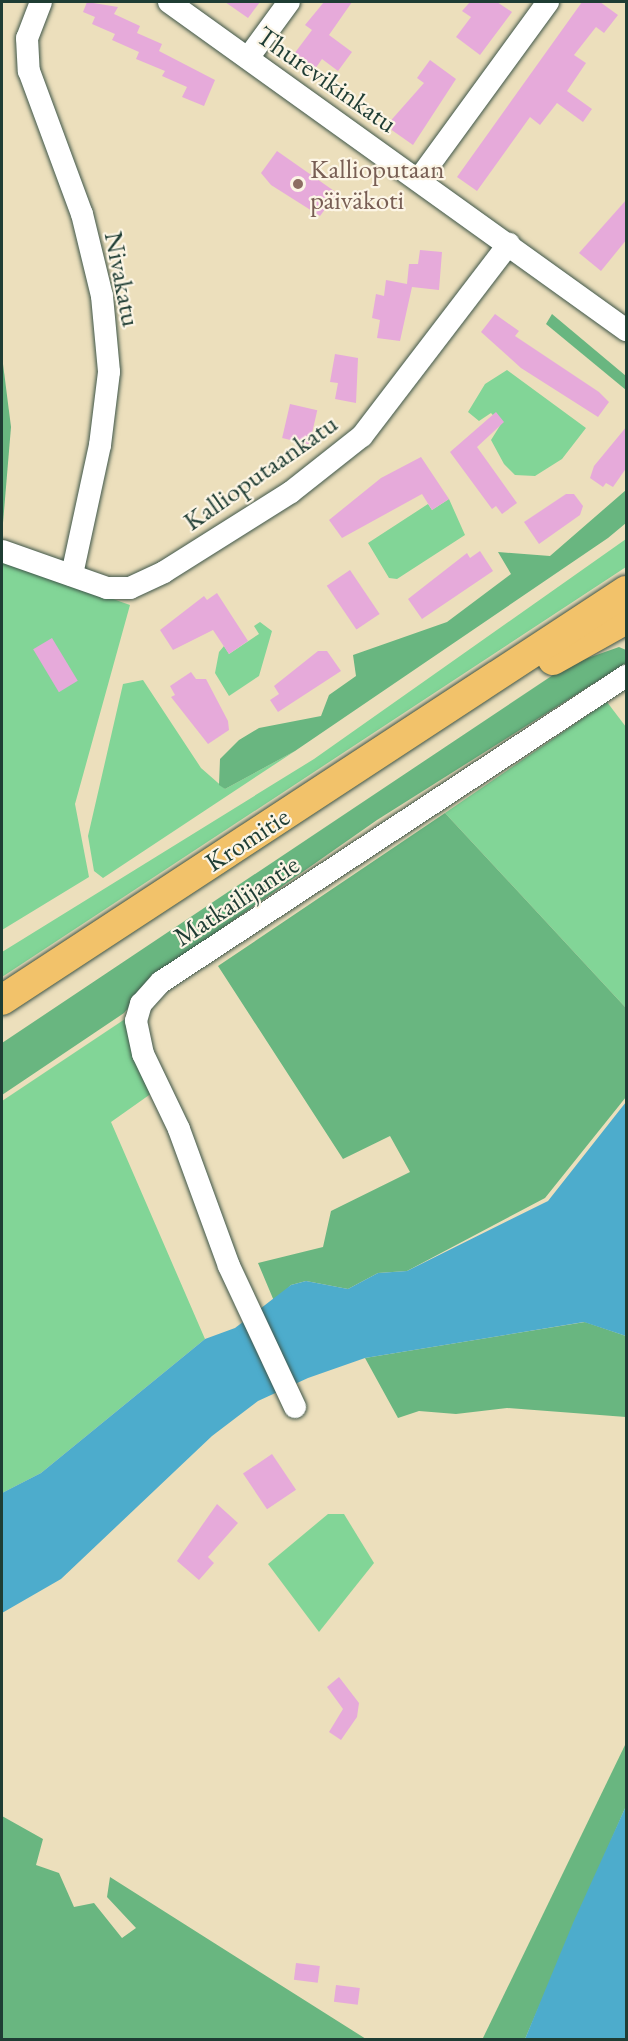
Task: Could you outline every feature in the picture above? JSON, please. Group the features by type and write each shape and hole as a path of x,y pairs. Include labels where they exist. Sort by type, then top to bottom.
{"main road":[{"name":"Kromitie","path":"2,1000 494,681 627,591"},
{"name":"Kromitie","path":"494,681 544,665 627,619"}],"street":[{"name":"Nivakatu","path":"41,2 27,38 29,71 82,214 102,296 109,372 100,445 72,575"},
{"name":"Thurevikinkatu","path":"169,2 419,179 626,330"},
{"path":"248,58 289,2"},
{"path":"419,179 548,2"},
{"name":"Kallioputaankatu","path":"2,551 107,588 145,583 291,492 385,411 509,244"},
{"name":"Matkailijantie","path":"295,1407 244,1294 143,1054 136,1021 141,1004 161,982 627,676"}],"green space":[{"path":"552,314 626,376 626,390 546,324"},
{"path":"2,356 11,427 2,535"},
{"path":"507,370 586,428 562,459 535,476 515,475 504,464 491,440 501,424 491,413 479,421 468,412 485,384"},
{"path":"626,490 626,523 608,538 295,751 225,789 219,785 220,759 239,740 259,728 321,716 329,695 356,676 353,655 447,622 511,574 498,552 550,556"},
{"path":"449,499 465,535 397,579 389,578 368,543 428,504 432,510"},
{"path":"626,539 626,567 2,977 2,952 314,759"},
{"path":"2,560 130,605 75,804 89,877 2,930"},
{"path":"260,622 272,631 259,676 229,696 215,673 219,652 224,646 229,654 259,634 254,626"},
{"path":"619,647 626,650 626,663 377,820 158,973 124,1013 2,1095 2,1043 568,665"},
{"path":"143,680 201,768 225,789 295,751 103,878 94,871 88,836 123,684"},
{"path":"607,702 626,727 626,1008 445,813"},
{"path":"445,813 626,1008 626,1097 545,1198 407,1271 378,1273 348,1289 306,1281 291,1285 274,1301 258,1263 323,1247 331,1211 410,1172 390,1136 343,1159 218,966"},
{"path":"125,1019 152,1093 111,1122 205,1339 41,1473 2,1493 2,1101"},
{"path":"585,1322 626,1336 626,1417 507,1408 456,1414 419,1411 398,1418 365,1358"},
{"path":"328,1514 344,1514 374,1563 319,1632 268,1564"},
{"path":"626,1743 626,1806 525,2039 482,2040"},
{"path":"2,1816 43,1839 36,1865 59,1873 74,1907 94,1903 122,1938 136,1928 107,1897 110,1877 366,2039 2,2039"}],"water":[{"path":"626,1102 626,1336 584,1322 365,1358 308,1378 258,1401 212,1436 61,1579 2,1613 2,1493 41,1473 205,1339 235,1328 291,1285 306,1281 348,1289 378,1273 407,1271 548,1201"},
{"path":"626,1806 626,2039 525,2039 573,1923"}],"building":[{"path":"87,2 118,7 114,14 140,26 137,33 162,44 159,51 215,80 204,106 182,97 187,87 162,76 165,71 136,59 139,52 112,40 115,34 92,24 95,17 83,12"},
{"path":"225,2 260,2 248,18"},
{"path":"324,2 352,2 329,35 352,52 338,71 322,59 315,69 294,54 312,30 305,25"},
{"path":"470,2 497,2 512,12 480,55 456,37 471,17 462,11"},
{"path":"582,2 600,2 618,15 604,33 596,27 574,55 586,63 567,91 592,109 583,122 557,103 540,125 530,117 477,191 457,177"},
{"path":"430,60 456,79 413,145 386,126 424,83 417,78"},
{"name":"Kallioputaan päiväkoti","path":"277,151 337,193 320,216 271,185 261,173"},
{"path":"627,199 627,239 601,271 579,253"},
{"path":"420,250 442,252 439,290 412,287 400,341 377,338 380,320 372,318 376,294 384,296 386,280 407,284 409,264 418,264"},
{"path":"495,314 519,331 515,336 599,392 609,402 598,417 521,368 481,332"},
{"path":"335,354 358,358 356,403 335,399 338,383 330,382"},
{"path":"290,404 317,410 309,444 282,438"},
{"path":"496,412 504,422 477,447 517,503 502,514 496,506 492,509 450,452"},
{"path":"627,426 627,467 613,487 606,483 603,487 590,478 594,466"},
{"path":"421,457 449,499 432,510 422,494 342,538 329,520 381,478"},
{"path":"566,494 574,494 583,506 580,515 539,544 524,522"},
{"path":"480,551 493,571 422,619 408,599 467,553 470,558"},
{"path":"350,570 380,614 356,630 327,586"},
{"path":"217,593 248,641 229,654 213,630 173,650 160,630 204,596 207,600"},
{"path":"52,638 78,681 59,692 33,649"},
{"path":"318,651 327,651 341,671 278,712 270,700 279,694 274,686"},
{"path":"191,672 196,679 206,679 228,721 229,730 208,744 171,697 175,695 170,686"},
{"path":"272,1454 296,1490 267,1509 243,1474"},
{"path":"217,1504 238,1523 208,1557 214,1563 199,1580 177,1561"},
{"path":"339,1677 359,1703 357,1717 341,1740 329,1732 343,1709 327,1687"},
{"path":"296,1963 320,1966 318,1983 294,1980"},
{"path":"336,1985 360,1988 358,2005 334,2002"}],"place":[{"name":"Kallioputaan päiväkoti","path":"298,184"}]}
